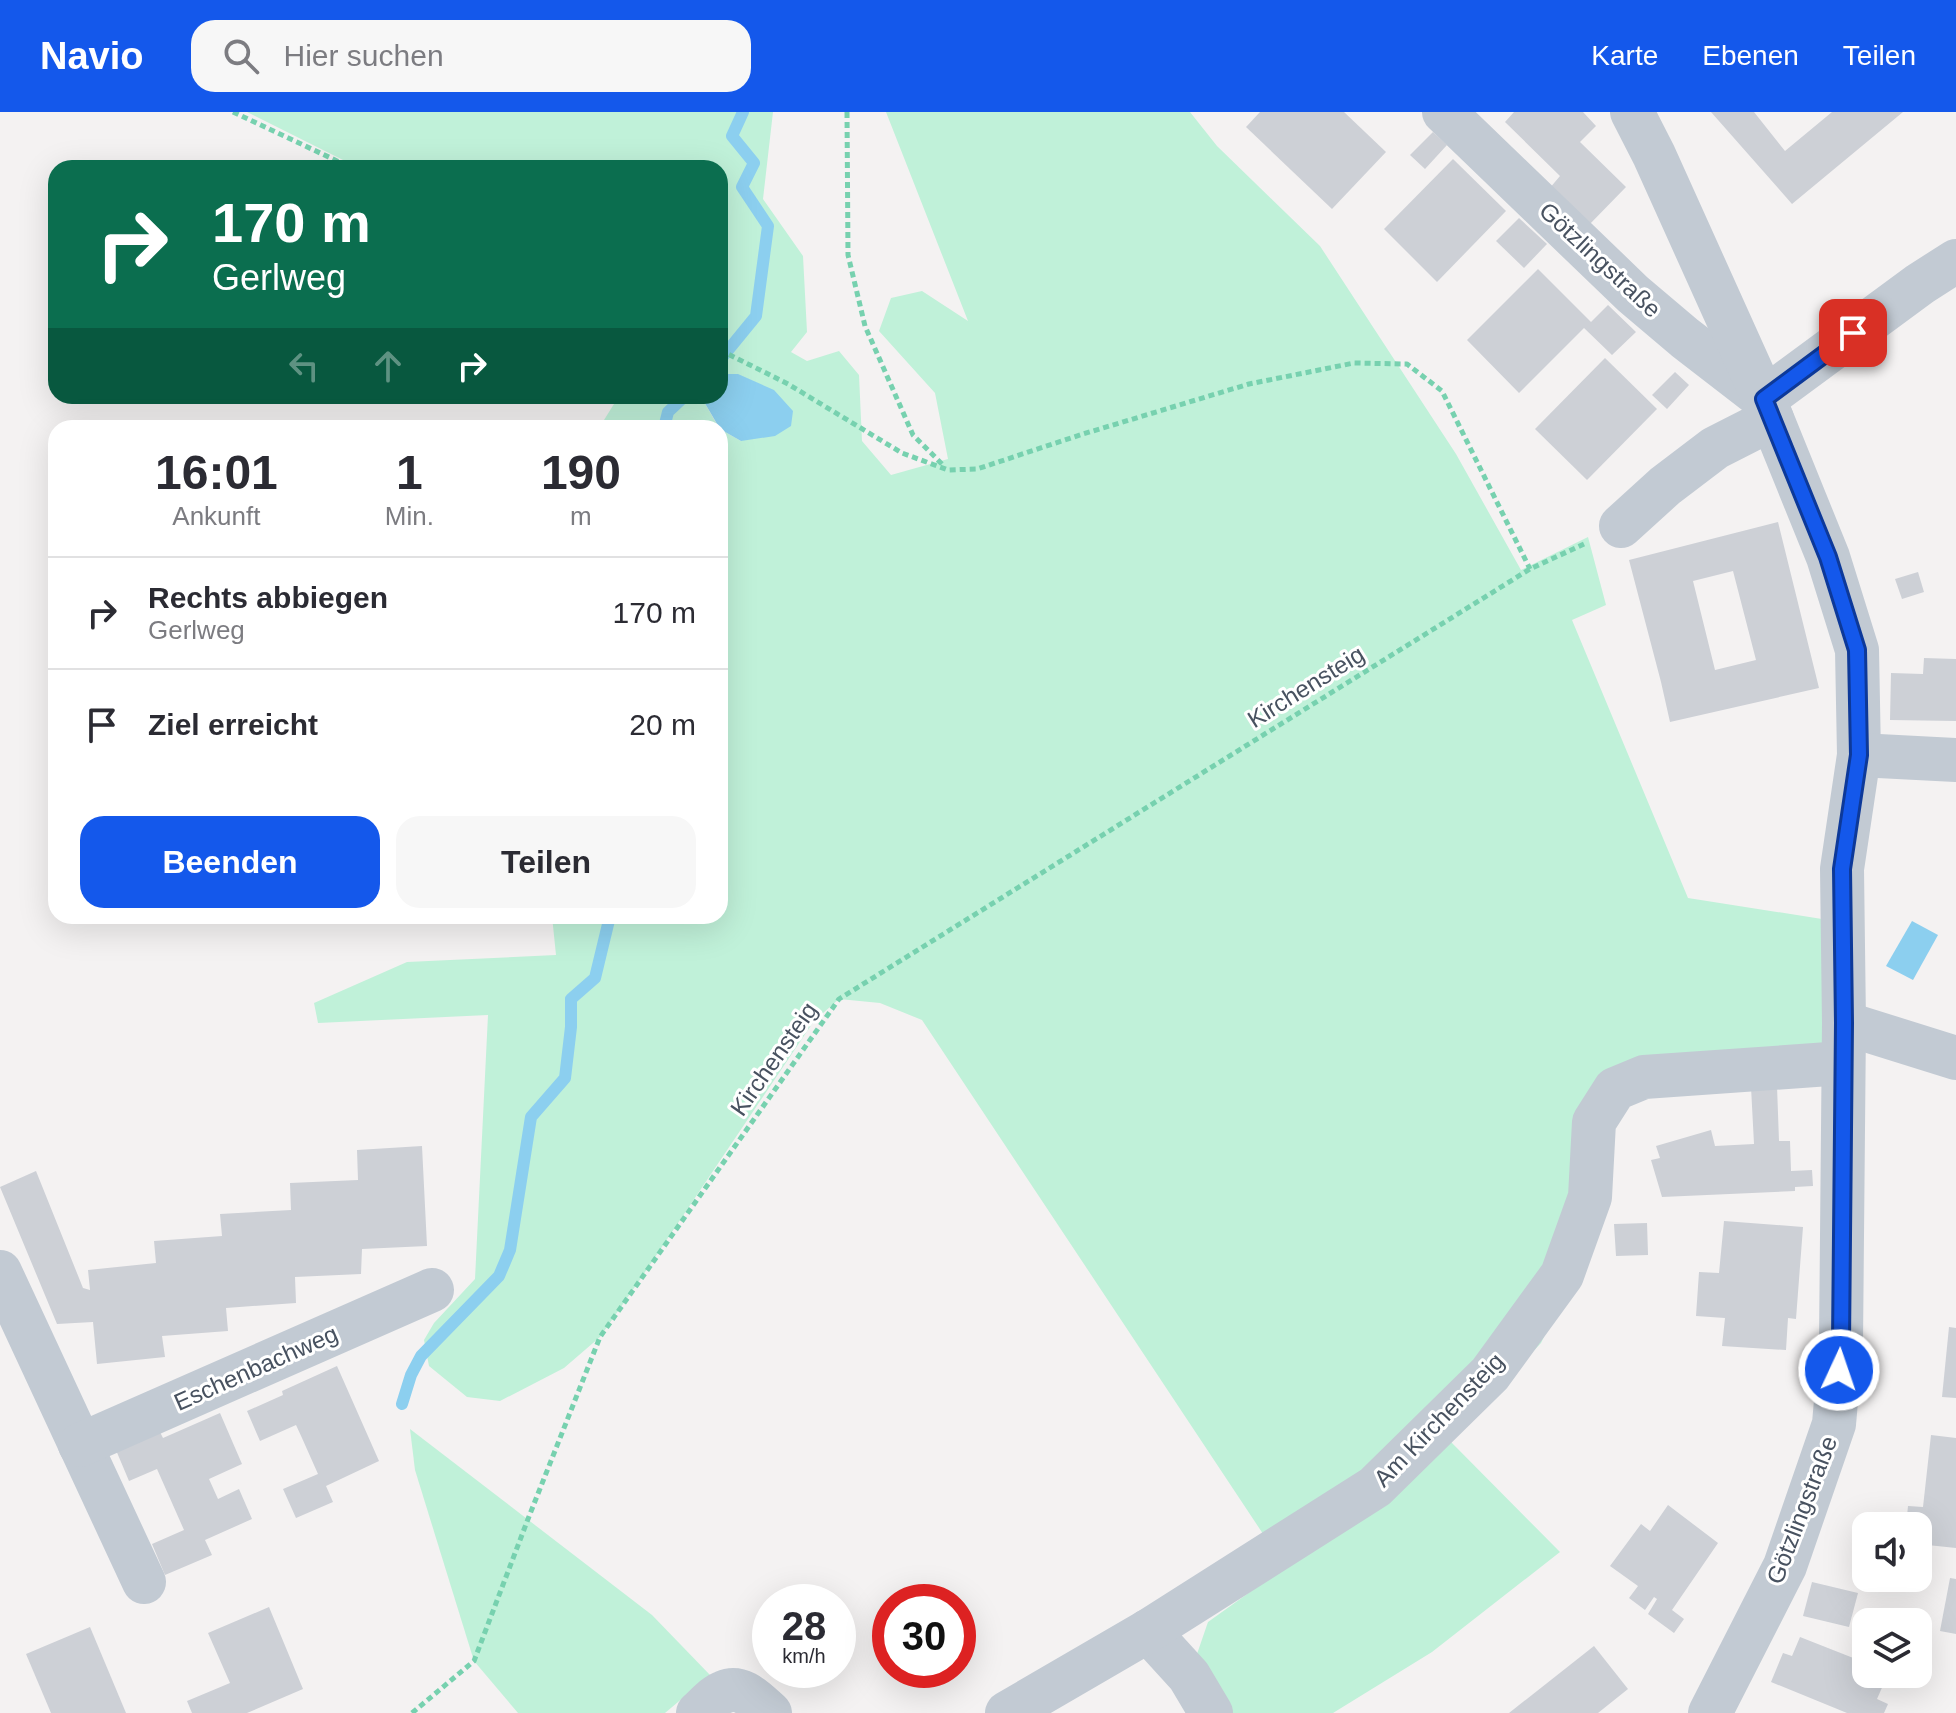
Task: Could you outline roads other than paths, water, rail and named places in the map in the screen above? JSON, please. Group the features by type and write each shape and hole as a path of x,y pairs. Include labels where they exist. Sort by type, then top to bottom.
{"street":[{"name":"Götzlingstraße","path":"1444,112 1633,294 1768,409"},
{"name":"Götzlingstraße","path":"1632,112 1768,409 1828,557 1857,650 1859,755 1842,869 1841,1343 1834,1424 1785,1566 1713,1713"},
{"path":"1621,526 1665,486 1768,409 1920,284 1956,261"},
{"path":"1859,755 1956,760"},
{"path":"1844,1043 1956,1058"},
{"name":"Am Kirchensteig","path":"1007,1713 1148,1631 1375,1487 1490,1374 1562,1275 1590,1197 1594,1122 1615,1089 1644,1077 1844,1043"},
{"path":"0,1272 144,1582"},
{"name":"Eschenbachweg","path":"80,1445 432,1290"},
{"path":"1148,1631 1189,1676 1211,1713"},
{"path":"698,1713 723,1692 740,1690 770,1713"}],"water":[{"path":"728,374 738,374 774,390 793,411 791,426 775,436 741,441 728,434 728,420 715,420 705,404 728,404"},
{"path":"1912,921 1938,935 1913,980 1886,966"}],"waterway":[{"path":"728,350 756,316 768,226 742,187 754,163 732,136 743,112"},
{"path":"666,420 668,412 676,404"},
{"path":"402,1404 421,1356 499,1276 510,1250 531,1117 565,1078 571,999 595,978 608,924"}]}
